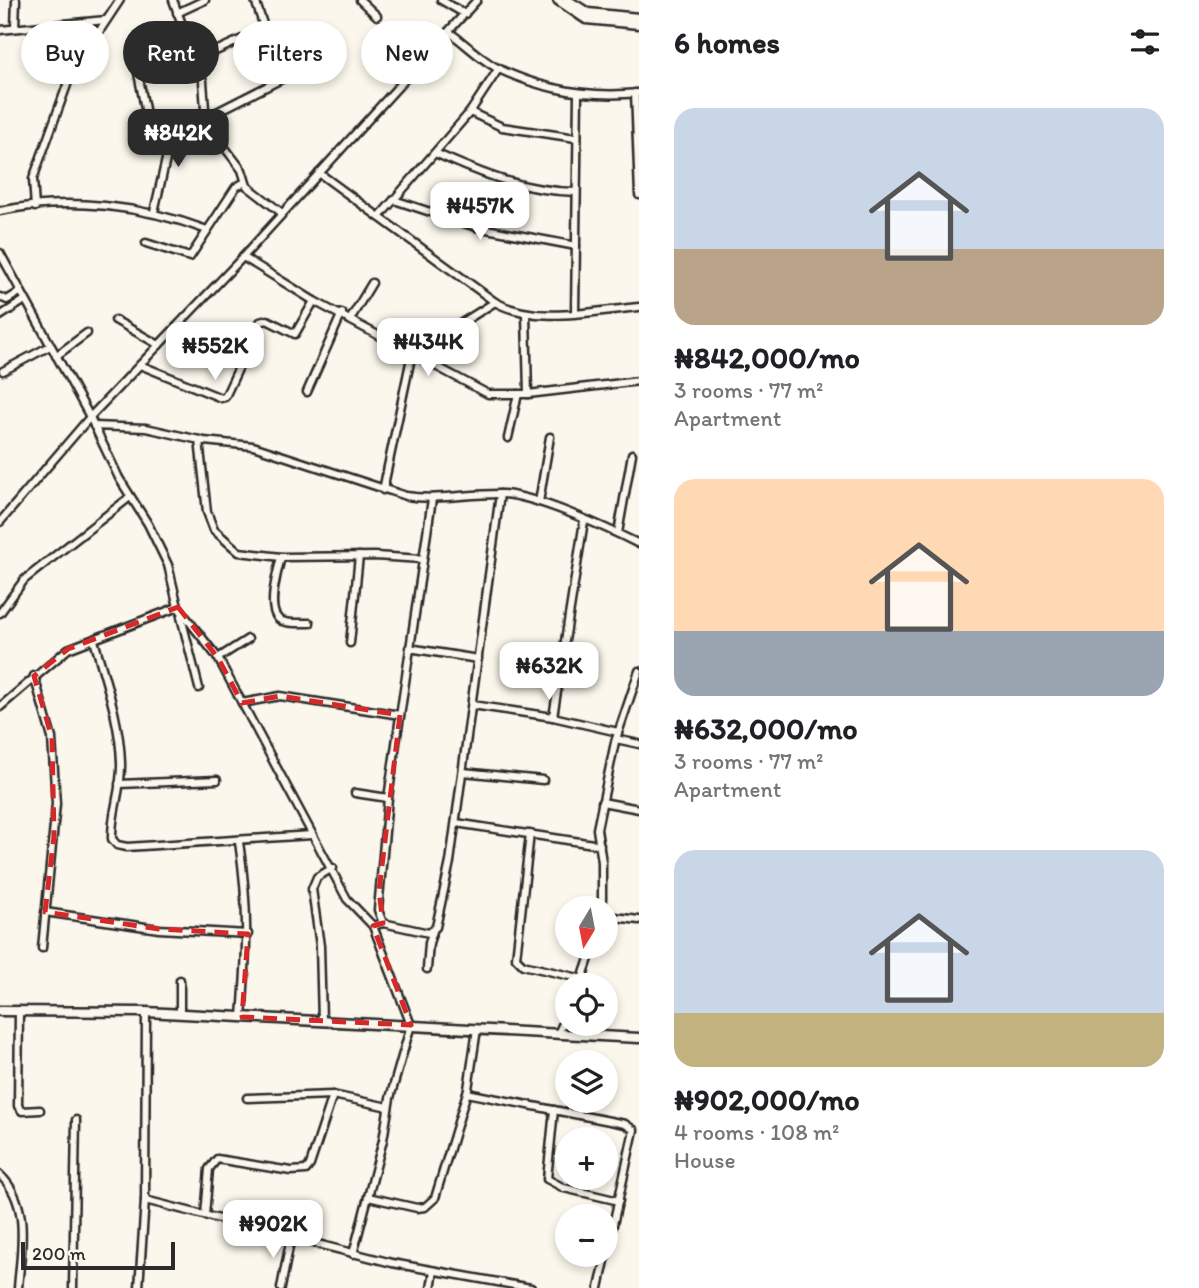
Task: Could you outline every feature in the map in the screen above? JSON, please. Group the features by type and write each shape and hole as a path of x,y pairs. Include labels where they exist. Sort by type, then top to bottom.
{"main road":[{"path":"558,0 586,19 639,24"},
{"path":"567,0 588,13 639,18"},
{"path":"0,1011 180,1013 555,1034"},
{"path":"598,1036 639,1038"}],"street":[{"path":"15,27 16,0"},
{"path":"35,207 33,179 66,86 77,62 120,0"},
{"path":"173,0 180,21"},
{"path":"177,13 205,0"},
{"path":"219,50 262,30 264,27 255,0"},
{"path":"360,0 377,16"},
{"path":"442,0 464,14"},
{"path":"453,27 477,0"},
{"path":"0,30 106,20"},
{"path":"453,35 499,68 578,94 598,96 637,93 639,195"},
{"path":"379,217 470,112 499,68"},
{"path":"139,84 146,114 176,120 205,118 273,84"},
{"path":"203,84 205,118 211,132 242,170 245,182 282,213"},
{"path":"0,522 90,417 243,257 401,84"},
{"path":"575,313 578,94"},
{"path":"470,112 515,130 576,138"},
{"path":"154,212 176,120"},
{"path":"435,153 503,181 539,190 576,192"},
{"path":"319,173 495,302 526,314 639,307"},
{"path":"146,243 190,257 236,187 245,182"},
{"path":"394,200 476,228 576,246"},
{"path":"0,211 82,206 154,212 207,230"},
{"path":"0,253 90,417 130,497 148,524 168,565 178,607 218,658 312,835 333,868 347,899 373,926 411,1024 353,1254"},
{"path":"243,257 314,301 342,313 488,394 528,394 639,381"},
{"path":"351,318 372,283"},
{"path":"0,297 7,300 20,292"},
{"path":"0,316 25,300"},
{"path":"140,365 187,386 220,398 225,397 260,322 267,320 295,334 314,301"},
{"path":"460,324 495,302"},
{"path":"307,392 342,313"},
{"path":"526,314 528,394"},
{"path":"115,320 159,345"},
{"path":"56,356 87,333"},
{"path":"3,371 50,346"},
{"path":"383,490 412,353"},
{"path":"508,438 518,394"},
{"path":"94,426 146,428 200,440 253,446 383,490 432,499 500,494 539,502 639,544"},
{"path":"539,502 550,437"},
{"path":"200,440 205,505 214,530 239,552 281,556 422,559"},
{"path":"618,533 632,454"},
{"path":"427,969 429,943 456,823 500,494"},
{"path":"0,613 24,580 130,497"},
{"path":"383,923 378,911 388,798 432,499"},
{"path":"553,717 584,521"},
{"path":"281,556 272,603 277,617 282,621 310,623"},
{"path":"350,643 359,556"},
{"path":"0,707 68,649 178,607"},
{"path":"181,617 199,688"},
{"path":"189,642 201,639"},
{"path":"218,658 248,639"},
{"path":"94,640 116,723 121,765 111,823 112,839 117,845 127,847 239,842 312,835"},
{"path":"409,649 478,659"},
{"path":"602,896 597,829 617,736 639,671"},
{"path":"34,676 52,738 55,783 54,837 42,948"},
{"path":"242,703 280,696 400,715"},
{"path":"472,705 553,717 639,744"},
{"path":"463,772 543,780"},
{"path":"119,783 217,780"},
{"path":"355,793 388,798"},
{"path":"602,802 639,809"},
{"path":"456,823 600,845"},
{"path":"530,834 516,958 523,965 555,974"},
{"path":"239,842 248,899 242,1017"},
{"path":"322,1021 320,946 312,889 317,877 333,868"},
{"path":"45,912 159,929 248,934"},
{"path":"618,917 639,920"},
{"path":"373,926 383,923 433,932"},
{"path":"180,980 180,1013"},
{"path":"19,1010 18,1105 22,1111 40,1110"},
{"path":"139,1288 145,1200 146,1012"},
{"path":"368,1197 417,1208 425,1207 435,1198 467,1093 477,1029"},
{"path":"467,1093 625,1124 634,1130 599,1288"},
{"path":"247,1098 333,1096 388,1107"},
{"path":"205,1215 209,1169 217,1159 291,1171 306,1170 333,1096"},
{"path":"554,1110 547,1179 564,1188 618,1201"},
{"path":"73,1288 76,1119"},
{"path":"0,1175 18,1197 21,1214 18,1288"},
{"path":"145,1200 353,1254 531,1288"},
{"path":"281,1288 291,1237"},
{"path":"431,1288 434,1271"}],"highlighted area":[{"path":"178,607 218,658 242,703 280,696 400,715 379,891 383,923 373,926 411,1025 242,1017 248,934 159,929 45,912 54,837 52,738 34,676 68,649"}]}
